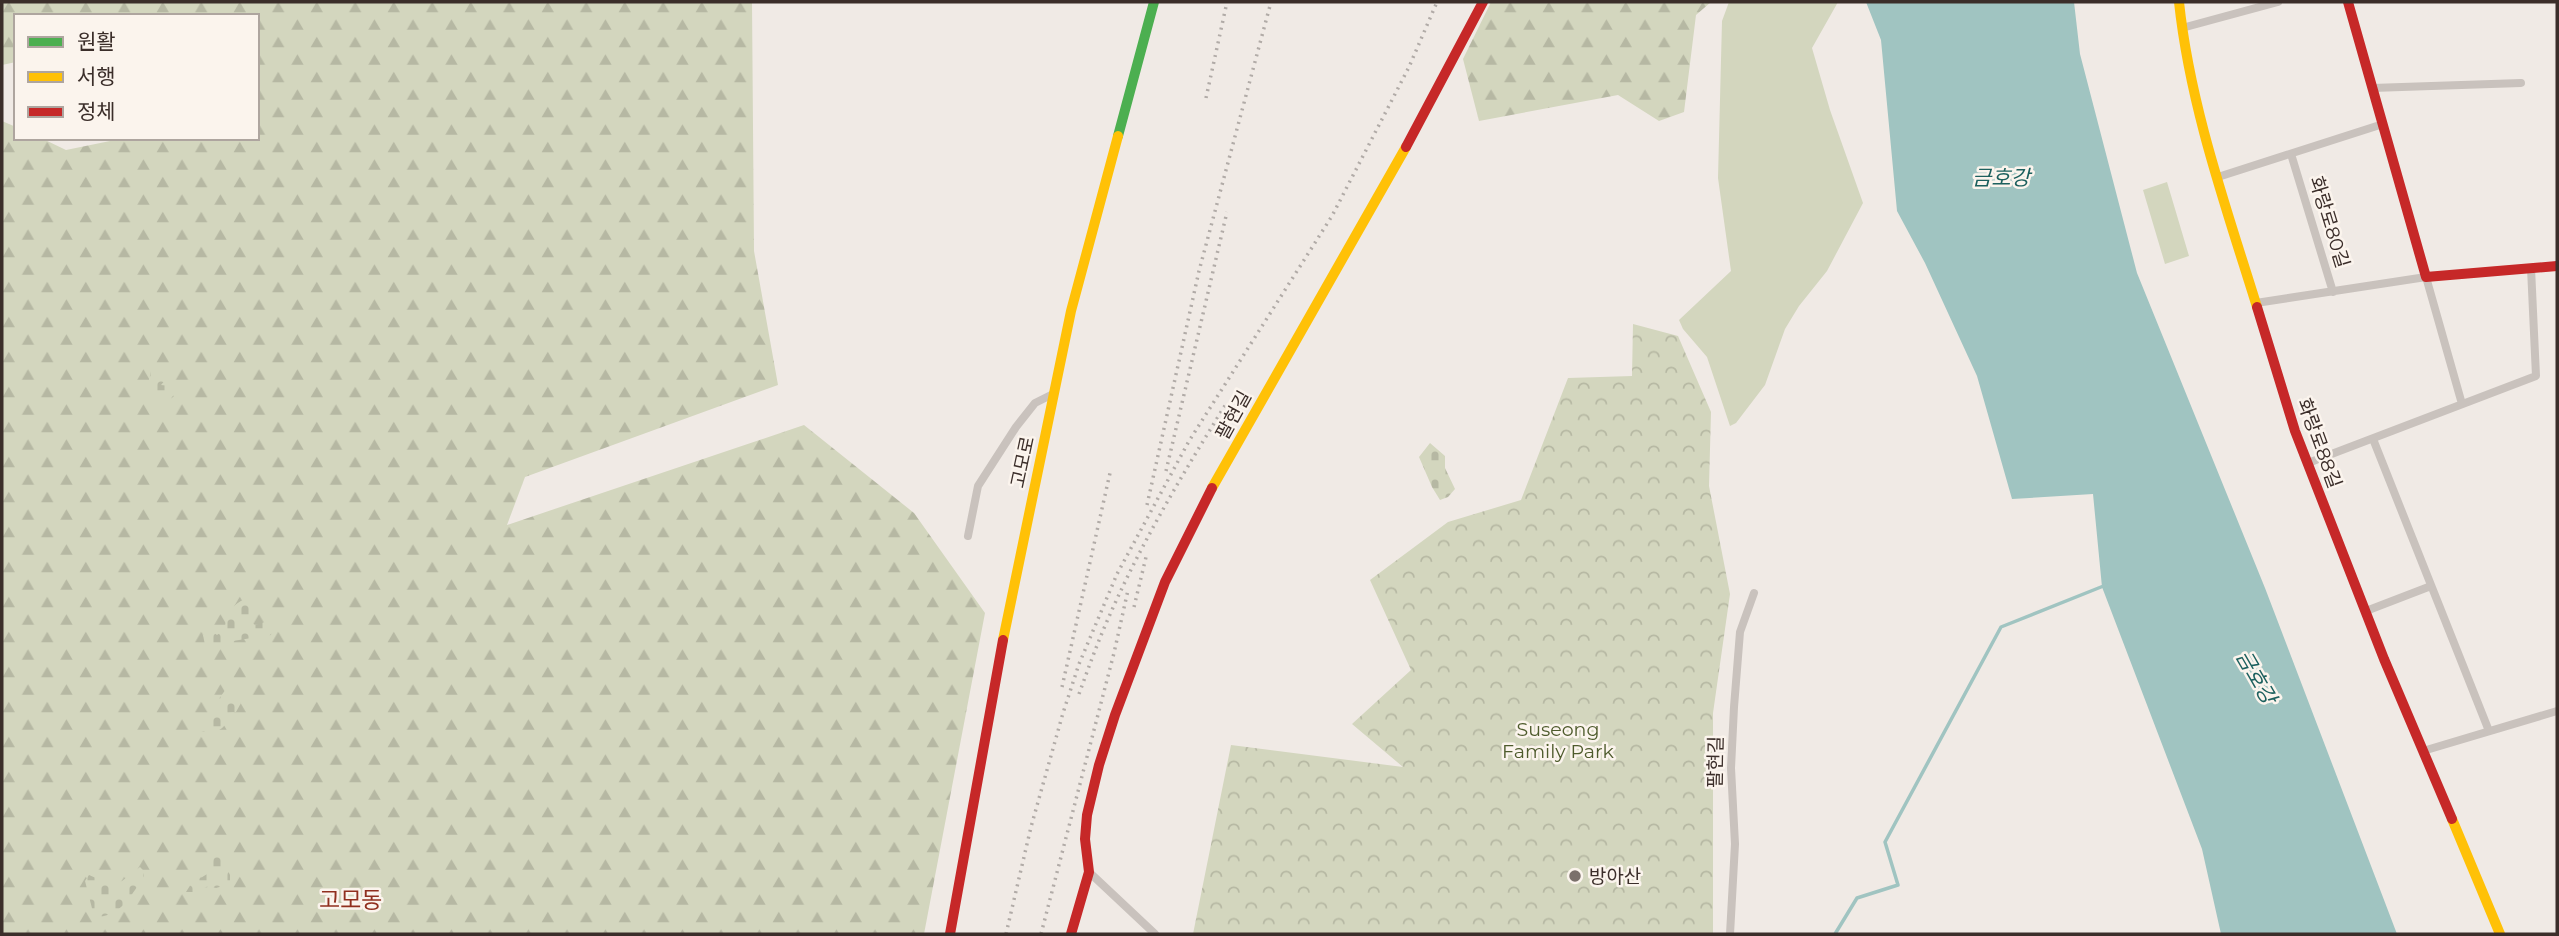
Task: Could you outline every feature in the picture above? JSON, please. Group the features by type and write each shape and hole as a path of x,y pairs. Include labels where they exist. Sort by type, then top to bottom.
{"street":[{"name":"고모로","path":"950,934 1007,619 1071,311 1154,2"},
{"name":"팔현길","path":"1072,934 1089,872 1085,839 1087,816 1099,765 1165,582 1200,510 1392,174 1483,2"},
{"name":"화랑로88길","path":"2179,2 2184,51 2218,177 2295,431 2423,751 2500,934"},
{"path":"2182,28 2278,2"},
{"path":"2348,2 2409,206 2462,404"},
{"path":"2372,88 2521,83"},
{"path":"2218,177 2383,124"},
{"name":"화랑로80길","path":"2291,153 2333,292 2426,277 2557,266"},
{"path":"2308,463 2536,376 2531,268"},
{"path":"2256,303 2333,292"},
{"path":"968,536 978,486 1035,403 1054,394"},
{"path":"2372,439 2488,731"},
{"path":"2366,611 2431,586"},
{"name":"팔현길","path":"1730,934 1735,844 1731,768 1734,707 1741,632 1754,593"},
{"path":"2423,751 2557,711"},
{"path":"1089,872 1155,934"}],"green space":[{"path":"2,2 752,2 754,251 778,385 525,477 507,525 804,425 914,513 985,613 924,934 2,934 2,121 14,126 14,140 45,140 66,150 110,140 259,140 259,14 14,14 14,62 2,65"},
{"path":"1491,2 1711,2 1696,15 1684,112 1659,121 1618,95 1479,121 1463,59"},
{"path":"1729,2 1838,2 1812,48 1830,110 1863,203 1827,271 1799,306 1785,329 1765,385 1736,423 1730,426 1707,357 1683,329 1679,320 1731,271 1718,178 1722,21"},
{"path":"2167,182 2189,256 2165,264 2143,190"},
{"name":"Suseong Family Park","path":"1633,324 1678,336 1711,412 1709,486 1730,594 1713,713 1713,934 1193,934 1231,745 1403,767 1352,724 1411,670 1370,580 1448,522 1521,500 1568,378 1632,376"},
{"path":"159,366 167,372 167,378 161,385 170,386 174,396 164,405 156,405 148,384 152,367"},
{"path":"1430,443 1445,456 1445,468 1455,489 1448,497 1440,500 1419,457"},
{"path":"245,599 252,603 256,611 251,622 255,625 273,623 271,635 233,641 212,649 205,645 203,635 209,629 217,635 225,629 230,611"},
{"path":"226,689 234,691 241,703 236,712 221,714 226,724 218,731 201,731 200,725"},
{"path":"219,852 230,875 230,884 186,892 191,884 212,871 214,853"},
{"path":"140,867 144,876 124,904 111,914 94,916 85,881 89,875 112,885"}],"water":[{"name":"금호강","path":"1866,2 2074,2 2080,54 2137,273 2265,588 2397,934 2221,934 2202,849 2102,587 2093,494 2012,499 1977,376 1925,263 1897,211 1881,40"}],"waterway":[{"path":"1835,934 1857,898 1898,885 1885,842 2001,627 2106,585"}],"railway":[{"path":"1206,98 1227,2"},
{"path":"1147,505 1199,271 1271,2"},
{"path":"1006,934 1031,827 1063,713 1079,664 1117,574 1189,441 1332,216 1409,67 1437,2"},
{"path":"1166,471 1227,212"},
{"path":"1079,694 1120,591 1178,483 1226,404"},
{"path":"1062,687 1110,473"},
{"path":"1134,607 1147,553"},
{"path":"1041,934 1128,590"}],"traffic: fast":[{"path":"1118,136 1154,2"}],"traffic: slow":[{"path":"2179,2 2200,118 2257,307"},
{"path":"1003,640 1071,311 1118,136"},
{"path":"1212,488 1406,147"},
{"path":"2452,819 2500,934"}],"traffic: jam":[{"path":"1406,147 1483,2"},
{"path":"2348,2 2426,277 2557,266"},
{"path":"2257,307 2295,431 2384,659 2452,819"},
{"path":"1071,934 1089,872 1085,839 1087,815 1099,765 1165,582 1212,488"},
{"path":"950,934 1003,640"}],"place":[{"name":"방아산","path":"1575,876"}],"district":[{"name":"고모동","path":"351,900"}]}
